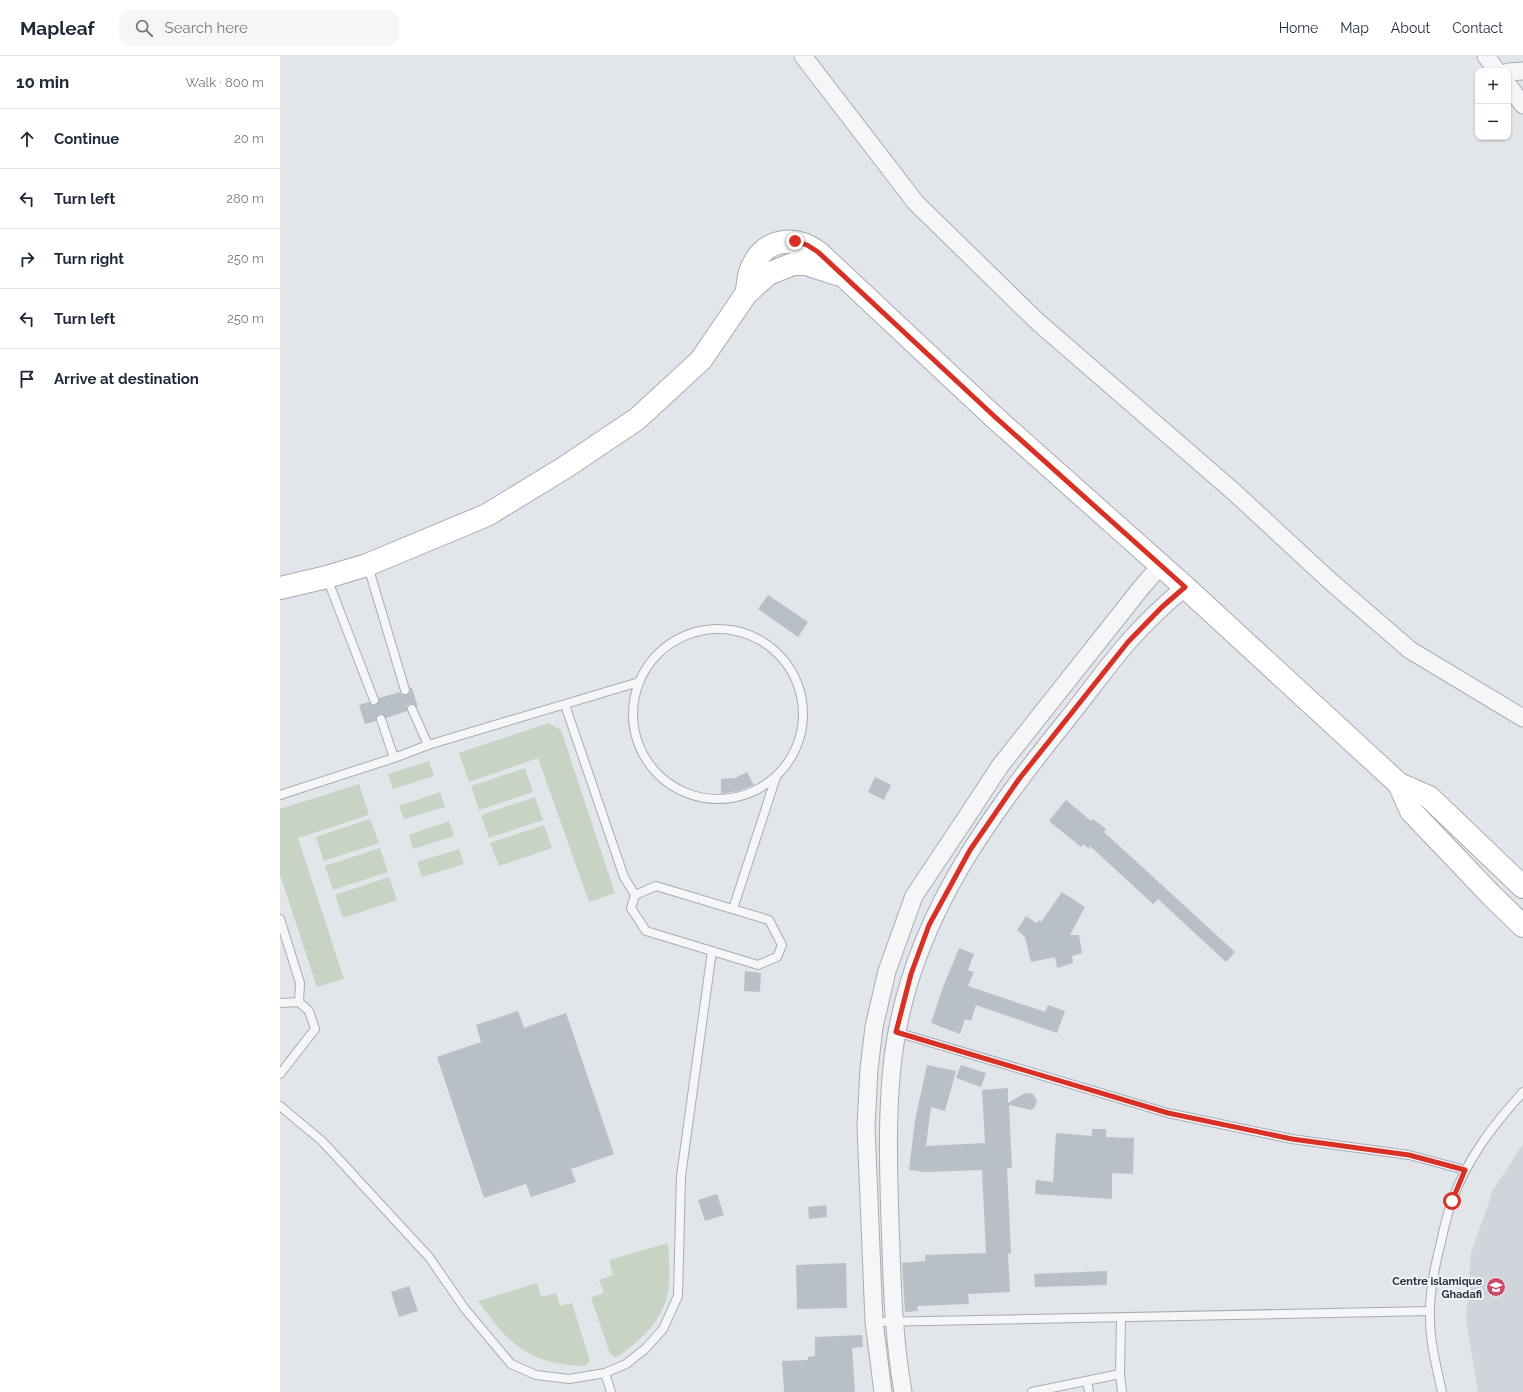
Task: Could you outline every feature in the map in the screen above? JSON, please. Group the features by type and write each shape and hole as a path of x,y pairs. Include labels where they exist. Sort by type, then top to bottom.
{"main road":[{"path":"280,588 327,578 368,565 488,515 564,468 638,419 701,360 746,294 750,272 758,257 769,247 784,241 795,241 807,245 818,252 994,416 1161,565 1399,784 1429,797 1523,887"},
{"path":"1399,784 1411,811 1481,885 1523,926"}],"street":[{"path":"803,56 916,203 1039,322 1234,492 1329,580 1410,650 1523,718"},
{"path":"1486,56 1495,68"},
{"path":"1511,72 1523,71"},
{"path":"1511,89 1523,105"},
{"path":"883,1392 874,1322 866,1126 869,1069 874,1027 887,970 914,896 1000,766 1140,588 1161,565"},
{"path":"903,1392 894,1322 888,1180 892,1079 896,1032 911,974 929,925 970,850 1019,779 1128,642 1162,607 1185,587"}],"lane":[{"path":"368,565 405,690"},
{"path":"327,578 374,700"},
{"path":"708,630 729,630 742,633 773,649 793,674 800,689 803,705 802,728 797,746 789,762 776,777 761,788 741,796 727,799 709,799 691,795 675,788 658,775 645,758 638,745 634,729 633,712 639,682 647,668 662,651 674,642 690,635 708,630"},
{"path":"280,794 394,758 428,745 639,682"},
{"path":"565,705 624,877 635,895 631,908 646,931 758,965 777,957 782,944 769,920 656,886 635,895"},
{"path":"412,709 428,745"},
{"path":"381,719 394,758"},
{"path":"733,909 776,777"},
{"path":"280,919 300,984 298,1002"},
{"path":"280,1106 322,1141 429,1257 465,1309 510,1364 536,1375 569,1379 605,1373 626,1364 645,1349 663,1329 678,1296 681,1176 712,951"},
{"path":"280,1004 298,1002 309,1010 316,1029 280,1074"},
{"path":"896,1032 1168,1113 1292,1139 1409,1155 1465,1170"},
{"path":"1442,1392 1431,1331 1430,1311 1432,1275 1452,1201 1465,1170 1483,1140 1523,1092"},
{"path":"874,1322 1430,1311"},
{"path":"1121,1318 1120,1374 1122,1392"},
{"path":"605,1373 611,1392"},
{"path":"1032,1392 1047,1391 1120,1374"},
{"path":"1087,1381 1089,1392"}],"shaded area":[{"name":"Centre islamique Ghadafi","path":"1523,1144 1523,1392 1478,1392 1466,1321 1471,1253 1493,1190"}],"green space":[{"path":"548,723 561,730 615,893 589,902 538,758 469,782 459,753"},
{"path":"429,761 434,776 393,789 388,774"},
{"path":"525,768 533,792 479,810 471,786"},
{"path":"359,784 369,815 298,838 344,979 317,987 280,875 280,809"},
{"path":"440,792 445,807 404,819 399,806"},
{"path":"535,797 543,820 489,838 481,815"},
{"path":"370,819 379,843 324,861 316,837"},
{"path":"449,821 454,836 413,849 409,835"},
{"path":"544,825 552,848 499,866 490,843"},
{"path":"380,848 388,872 333,890 325,866"},
{"path":"459,849 464,864 422,877 417,862"},
{"path":"389,877 397,900 343,918 335,895"},
{"path":"668,1243 669,1284 667,1296 660,1315 640,1339 616,1357 610,1354 591,1297 604,1293 599,1280 613,1275 609,1260"},
{"path":"537,1283 541,1297 556,1293 560,1306 572,1303 590,1361 585,1366 549,1362 522,1350 500,1330 478,1301"}],"building":[{"path":"768,595 808,622 798,637 758,609"},
{"path":"410,688 412,688 418,707 410,704 407,706 407,711 386,718 382,714 379,714 376,721 365,724 359,705 369,702 376,705 379,698 400,692 403,695 407,695"},
{"path":"747,772 754,785 738,791 721,794 721,779 735,778"},
{"path":"875,777 891,785 884,800 868,792"},
{"path":"1066,800 1091,821 1093,819 1106,829 1104,832 1235,952 1226,962 1158,899 1153,904 1090,846 1089,849 1083,844 1081,847 1049,821"},
{"path":"1062,892 1085,907 1070,935 1079,935 1082,953 1072,956 1073,963 1057,968 1055,957 1031,962 1025,937 1017,930 1026,916 1036,923 1039,920 1041,922"},
{"path":"959,948 974,954 968,970 974,972 968,986 1045,1012 1048,1005 1065,1011 1057,1033 976,1005 971,1021 965,1019 960,1034 931,1023 943,987"},
{"path":"745,971 761,973 760,992 744,991"},
{"path":"518,1011 524,1028 566,1013 614,1154 571,1169 576,1182 531,1197 526,1184 484,1198 437,1057 481,1042 476,1025"},
{"path":"927,1065 956,1071 945,1111 931,1107 926,1146 985,1143 982,1090 1008,1088 1008,1103 1025,1093 1033,1094 1037,1101 1034,1108 1031,1110 1009,1105 1012,1168 1007,1168 1011,1253 1008,1254 1010,1292 968,1294 969,1304 917,1306 918,1311 905,1312 902,1263 925,1261 925,1255 986,1253 982,1170 925,1172 909,1170 915,1120"},
{"path":"961,1065 986,1073 981,1087 956,1078"},
{"path":"1092,1129 1106,1129 1106,1137 1134,1138 1133,1174 1112,1173 1112,1199 1035,1194 1036,1180 1053,1182 1056,1133 1092,1136"},
{"path":"717,1194 724,1215 705,1221 698,1200"},
{"path":"826,1205 827,1217 809,1219 808,1207"},
{"path":"846,1263 847,1308 797,1309 796,1265"},
{"path":"1107,1271 1107,1285 1035,1287 1034,1274"},
{"path":"409,1286 418,1311 399,1317 391,1292"},
{"path":"862,1335 863,1347 852,1348 855,1392 784,1392 782,1361 808,1360 808,1357 815,1356 815,1337"}],"place":[{"name":"Centre islamique Ghadafi","path":"1496,1287"}],"route":[{"path":"795,241 807,245 818,252 994,416 1185,587 1162,607 1128,642 1086,697 1019,779 970,850 929,925 911,974 896,1032 1168,1113 1292,1139 1409,1155 1465,1170 1452,1201"}]}
